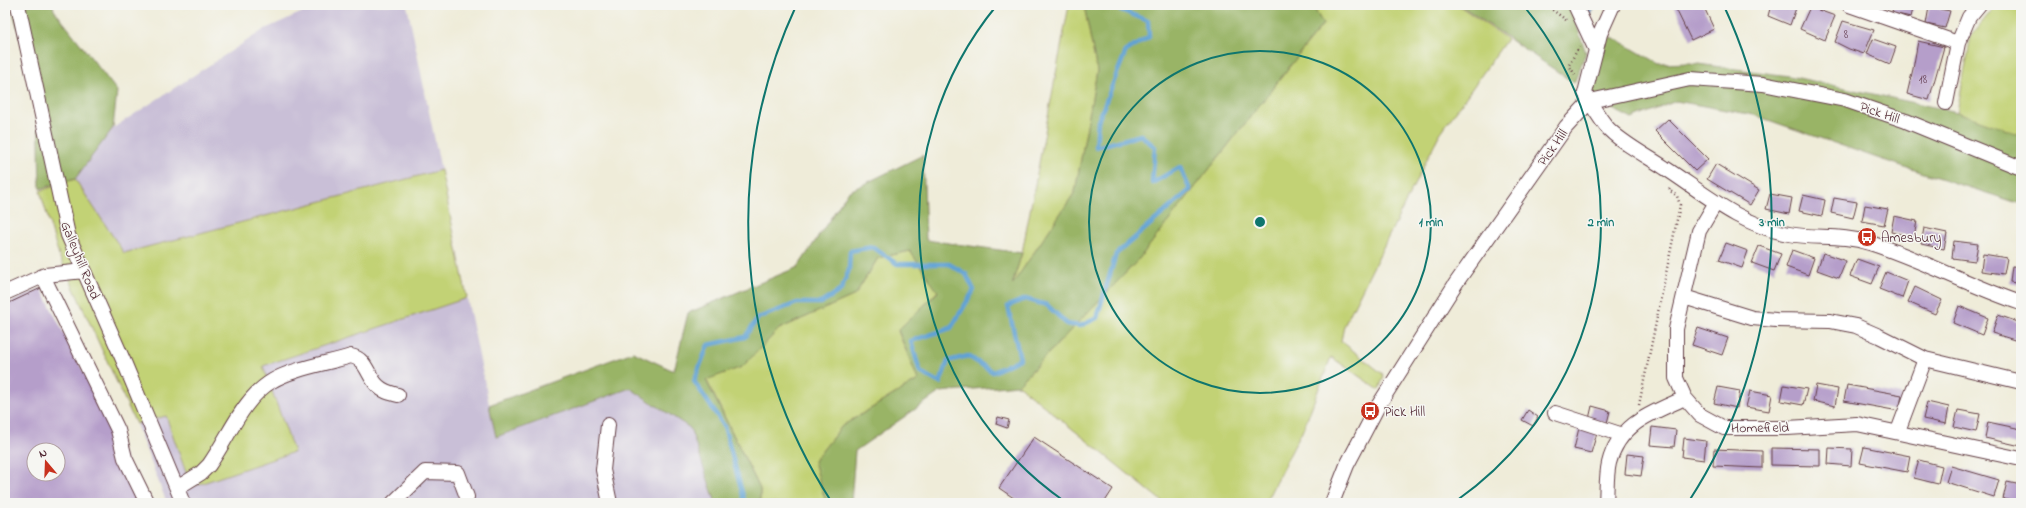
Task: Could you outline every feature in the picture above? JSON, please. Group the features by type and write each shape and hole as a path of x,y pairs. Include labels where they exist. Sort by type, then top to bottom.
{"street":[{"name":"Galleyhill Road","path":"18,5 68,235 183,503"},
{"path":"1575,5 1596,50"},
{"path":"1614,5 1600,34 1588,97 1607,127 1715,204 1748,222 1790,235 1837,236 1869,242 2021,304"},
{"path":"1849,5 1958,43"},
{"path":"1946,103 1958,43 1968,17 1979,5"},
{"name":"Pick Hill","path":"1332,503 1347,465 1378,406 1456,283 1588,97 1690,79 1763,84 1845,100 1906,121 2021,168"},
{"name":"Homefield","path":"1715,204 1699,231 1676,329 1676,378 1685,398 1700,415 1724,428 1787,428 1857,424 1898,431 2021,459"},
{"path":"5,294 43,276 84,271"},
{"path":"43,276 118,430 125,458 147,503"},
{"path":"1684,297 1752,318 1830,321 1856,326 1925,359 2021,382"},
{"path":"176,488 196,476 210,465 248,404 258,391 272,381 287,374 351,356 358,358 364,363 372,380 378,387 387,392 398,395"},
{"path":"1898,431 1925,359"},
{"path":"1606,503 1609,464 1614,447 1626,429 1644,417 1685,398"},
{"path":"1555,413 1623,435"},
{"path":"608,425 603,470 610,503"},
{"path":"393,503 425,472 458,473 467,497"}],"path":[{"path":"1546,5 1571,24"},
{"path":"1577,42 1579,48 1569,65 1588,97"},
{"path":"1634,410 1638,407 1680,205 1677,196 1669,190 1677,176"}],"shaded area":[{"path":"318,5 407,5 441,170 124,253 75,179 113,128 265,29"},
{"path":"467,298 496,437 630,388 690,428 716,503 167,503 136,424 166,416 294,452 263,366"}],"green space":[{"path":"11,5 53,5 54,10 117,91 113,128 75,179 40,189 38,101"},
{"path":"1069,5 1084,5 1097,71 1075,192 1011,287 1022,253"},
{"path":"1084,5 1312,5 1323,24 1138,260 1018,385 940,392 855,451 851,503 826,503 814,461 842,426 918,380 898,330 938,292 910,251 878,258 855,295 779,329 742,367 706,380 760,489 760,503 716,503 690,428 630,388 496,437 489,405 633,352 674,371 688,313 798,267 848,192 923,155 926,240 1022,253 1012,285 1075,192 1097,71"},
{"path":"1312,5 1458,5 1507,39 1439,135 1344,326 1341,341 1384,375 1379,390 1331,357 1304,427 1265,503 1164,503 1018,385 1138,260 1323,24"},
{"path":"1460,5 1570,5 1586,53 1574,83"},
{"path":"1996,5 2021,5 2021,137 1957,112 1971,36"},
{"path":"1600,34 1614,38 1659,64 1690,63 1789,76 1957,112 2021,135 2021,204 1880,159 1754,115 1676,101 1632,119 1585,93"},
{"path":"441,170 467,298 263,366 294,452 191,487 166,416 136,424 59,256 40,191 75,179 124,253"},
{"path":"910,251 938,291 898,331 918,380 842,426 814,461 826,503 760,503 760,489 706,379 742,367 779,329 855,295 878,258"}],"water":[{"path":"1585,5 1595,5 1589,17"}],"building":[{"path":"1674,5 1703,5 1714,29 1691,40"},
{"path":"1771,5 1787,5 1796,8 1790,25 1768,16"},
{"path":"1893,5 1914,5 1911,17 1892,13"},
{"path":"1810,7 1835,16 1825,40 1800,29"},
{"path":"1929,7 1950,11 1945,28 1926,24"},
{"path":"1843,21 1874,30 1864,54 1835,42"},
{"path":"1873,39 1896,47 1890,64 1867,54"},
{"path":"1918,41 1944,47 1929,100 1907,94"},
{"path":"1668,119 1708,159 1695,171 1655,131"},
{"path":"1716,164 1759,190 1750,205 1707,179"},
{"path":"1770,194 1792,198 1789,214 1766,209"},
{"path":"1803,195 1825,200 1822,216 1799,211"},
{"path":"1834,198 1857,202 1853,218 1831,213"},
{"path":"1865,205 1888,209 1884,225 1862,221"},
{"path":"1894,216 1917,221 1914,237 1891,232"},
{"path":"1924,228 1947,233 1944,249 1921,244"},
{"path":"1954,241 1978,244 1975,261 1952,258"},
{"path":"1726,243 1748,251 1742,268 1719,260"},
{"path":"1759,246 1781,254 1774,271 1752,263"},
{"path":"1792,250 1814,258 1808,275 1786,267"},
{"path":"1823,253 1846,261 1839,278 1817,270"},
{"path":"1983,254 2007,258 2004,274 1981,271"},
{"path":"1857,259 1879,267 1872,284 1850,276"},
{"path":"2012,266 2021,267 2021,284 2010,282"},
{"path":"1886,272 1908,281 1902,298 1879,289"},
{"path":"1915,287 1942,300 1935,314 1908,302"},
{"path":"41,288 117,438 143,503 5,503 5,305"},
{"path":"1959,306 1988,318 1982,335 1953,323"},
{"path":"1998,315 2021,323 2021,342 1992,333"},
{"path":"1698,328 1728,338 1722,355 1692,345"},
{"path":"1784,385 1807,389 1803,405 1781,401"},
{"path":"1816,385 1838,389 1835,406 1813,401"},
{"path":"1847,385 1902,395 1899,411 1844,401"},
{"path":"1718,387 1740,391 1737,408 1714,403"},
{"path":"1750,391 1772,395 1769,411 1746,407"},
{"path":"1927,402 1949,407 1946,424 1923,419"},
{"path":"1592,406 1610,411 1607,423 1589,419"},
{"path":"1528,410 1538,417 1533,426 1522,420"},
{"path":"1958,410 1980,414 1976,432 1954,427"},
{"path":"998,417 1009,420 1007,428 996,424"},
{"path":"1988,422 2021,429 2021,446 1985,438"},
{"path":"1652,427 1676,430 1674,447 1650,445"},
{"path":"1579,428 1597,433 1591,453 1574,449"},
{"path":"1034,437 1113,489 1104,503 1021,503 999,488"},
{"path":"1684,438 1706,441 1704,460 1682,457"},
{"path":"1864,447 1910,456 1907,472 1860,463"},
{"path":"1771,448 1820,449 1820,466 1771,465"},
{"path":"1829,448 1852,449 1851,466 1828,464"},
{"path":"1714,449 1762,451 1762,468 1713,466"},
{"path":"1627,454 1644,456 1641,476 1625,474"},
{"path":"1919,460 1942,466 1938,484 1914,478"},
{"path":"1951,466 1999,480 1994,497 1946,482"},
{"path":"2007,482 2021,485 2021,503 2003,499"}],"waterway":[{"path":"745,503 724,426 694,381 708,345 745,337 758,318 797,303 821,303 841,290 849,270 850,251 873,247 897,264 949,264 966,274 974,290 951,328 911,341 920,372 940,383 948,361 968,356 993,372 1020,359 1008,306 1025,299 1047,305 1067,324 1080,326 1097,318 1116,254 1190,190 1180,167 1152,183 1155,147 1141,135 1096,147 1098,121 1126,51 1149,37 1148,21 1116,8 1114,5"}],"place":[{"name":"Amesbury","path":"1867,237"},
{"name":"Pick Hill","path":"1370,411"}]}
